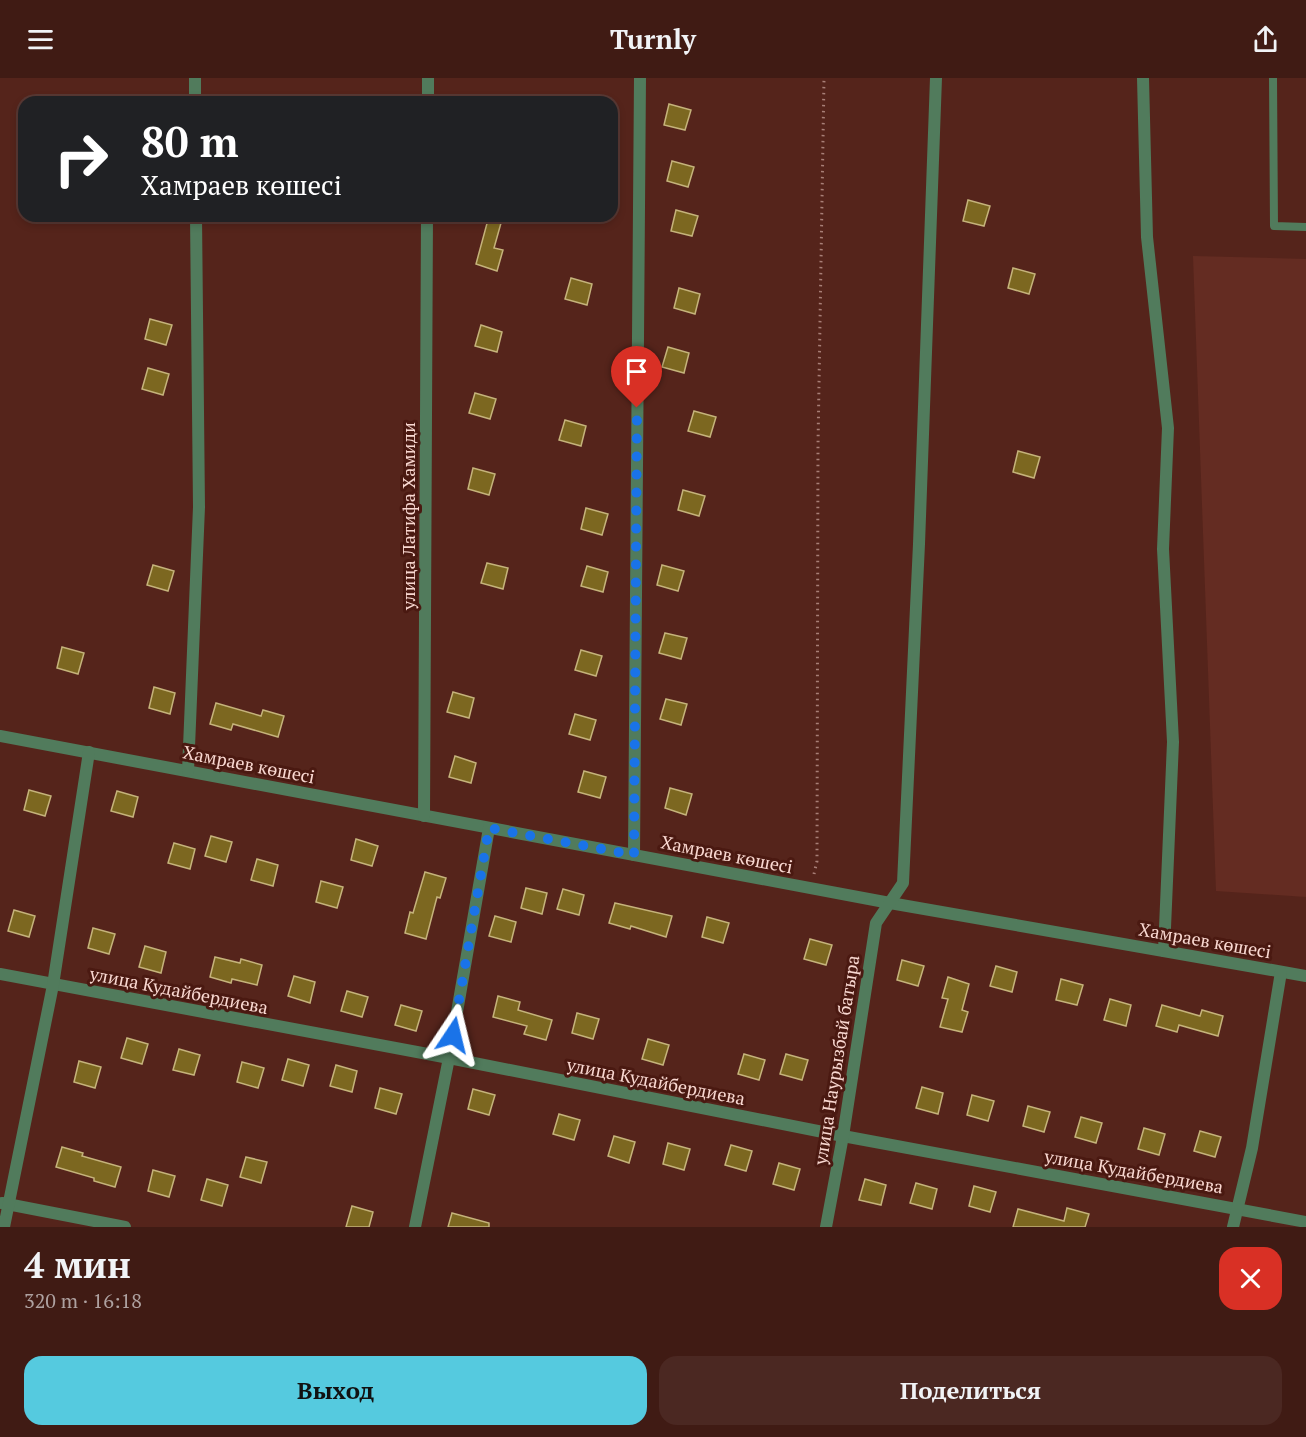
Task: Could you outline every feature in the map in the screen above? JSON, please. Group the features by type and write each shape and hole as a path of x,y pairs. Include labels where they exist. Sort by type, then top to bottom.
{"street":[{"path":"195,78 195,96"},
{"path":"428,78 428,96"},
{"path":"634,855 640,78"},
{"name":"улица Наурызбай батыра","path":"825,1227 843,1137 876,923 903,883 919,544 936,78"},
{"path":"1143,78 1147,237 1168,428 1163,549 1173,742 1164,951"},
{"path":"188,771 199,507 196,222"},
{"name":"улица Латифа Хамиди","path":"424,816 428,222"},
{"name":"Хамраев көшесі","path":"0,736 890,903 1306,976"},
{"path":"4,1227 4,1204 53,985 89,752"},
{"path":"415,1227 449,1058 489,828"},
{"path":"1233,1227 1252,1148 1281,972"},
{"name":"улица Кудайбердиева","path":"0,974 449,1058 843,1137 1306,1222"},
{"path":"4,1204 124,1227"}],"lane":[{"path":"1273,78 1274,226 1306,227"}],"path":[{"path":"811,888 817,861 818,445 824,78"}],"shaded area":[{"path":"1193,256 1306,259 1306,897 1216,891"}],"building":[{"path":"669,104 691,110 685,130 664,125"},
{"path":"672,161 694,167 688,187 667,181"},
{"path":"968,200 990,206 984,226 963,221"},
{"path":"676,210 698,216 692,236 671,231"},
{"path":"487,222 501,222 494,248 503,250 497,271 476,264"},
{"path":"1013,268 1035,274 1029,294 1008,288"},
{"path":"571,278 592,284 587,305 565,299"},
{"path":"679,288 700,294 695,314 674,308"},
{"path":"150,319 172,325 166,345 145,339"},
{"path":"481,325 502,332 497,352 475,346"},
{"path":"668,347 689,353 684,373 662,367"},
{"path":"148,368 169,374 163,395 142,389"},
{"path":"475,393 496,399 490,419 469,413"},
{"path":"694,411 716,417 710,437 688,431"},
{"path":"565,420 586,426 581,446 559,440"},
{"path":"1018,451 1040,457 1034,478 1013,472"},
{"path":"473,468 495,474 489,495 468,489"},
{"path":"683,490 705,496 699,516 678,510"},
{"path":"586,508 608,514 602,535 581,529"},
{"path":"487,563 508,568 503,589 481,583"},
{"path":"153,565 174,571 168,591 147,585"},
{"path":"662,565 684,571 678,591 657,585"},
{"path":"587,566 608,572 603,592 581,586"},
{"path":"665,633 687,638 681,659 659,653"},
{"path":"62,647 84,653 78,674 57,668"},
{"path":"581,650 602,656 596,676 575,670"},
{"path":"154,687 175,693 170,714 149,708"},
{"path":"453,692 474,698 469,718 447,712"},
{"path":"666,699 687,704 681,725 660,719"},
{"path":"216,703 261,716 263,710 284,716 278,737 233,724 231,730 210,724"},
{"path":"575,714 596,720 590,740 569,734"},
{"path":"455,756 476,763 471,783 449,777"},
{"path":"584,771 606,777 600,798 578,792"},
{"path":"670,788 692,794 686,815 665,808"},
{"path":"29,790 51,796 45,816 24,810"},
{"path":"117,791 138,797 133,817 111,811"},
{"path":"211,836 232,842 226,862 205,856"},
{"path":"356,839 378,846 372,866 351,860"},
{"path":"174,843 195,849 190,869 168,863"},
{"path":"257,859 278,865 273,886 251,880"},
{"path":"425,872 446,878 440,898 437,897 426,939 405,933"},
{"path":"321,881 343,887 337,908 316,902"},
{"path":"526,888 547,893 542,914 521,908"},
{"path":"563,889 584,895 579,915 557,909"},
{"path":"615,903 672,916 666,937 631,926 630,929 609,923"},
{"path":"14,910 35,916 29,937 8,931"},
{"path":"495,916 516,922 511,942 489,936"},
{"path":"707,917 729,923 723,943 702,937"},
{"path":"93,928 115,934 109,954 88,948"},
{"path":"810,939 832,945 826,965 804,959"},
{"path":"145,946 166,952 161,973 139,967"},
{"path":"215,957 240,963 241,959 262,965 257,985 232,979 231,983 210,977"},
{"path":"902,960 924,966 918,986 897,980"},
{"path":"996,966 1017,972 1012,992 990,986"},
{"path":"294,976 315,982 310,1003 288,996"},
{"path":"948,977 969,984 962,1010 968,1012 962,1032 940,1027 948,999 942,998"},
{"path":"1061,979 1083,985 1077,1005 1056,1000"},
{"path":"347,991 368,997 362,1017 341,1011"},
{"path":"498,996 520,1002 518,1010 552,1020 546,1040 524,1034 527,1026 493,1017"},
{"path":"1110,999 1131,1005 1126,1026 1104,1020"},
{"path":"401,1005 422,1011 416,1031 395,1025"},
{"path":"1162,1005 1200,1016 1202,1010 1223,1016 1218,1036 1179,1025 1177,1032 1156,1026"},
{"path":"577,1013 599,1019 593,1039 572,1033"},
{"path":"127,1038 148,1044 142,1064 121,1058"},
{"path":"648,1039 669,1045 663,1065 642,1059"},
{"path":"179,1049 200,1055 194,1075 173,1070"},
{"path":"744,1054 765,1060 759,1080 738,1074"},
{"path":"786,1054 808,1060 802,1080 780,1074"},
{"path":"288,1059 309,1065 303,1086 282,1080"},
{"path":"79,1061 101,1067 95,1088 74,1082"},
{"path":"242,1062 264,1068 258,1088 237,1082"},
{"path":"336,1065 357,1071 352,1092 330,1086"},
{"path":"922,1087 943,1093 938,1114 916,1108"},
{"path":"380,1088 402,1094 396,1114 375,1108"},
{"path":"473,1089 495,1095 489,1115 468,1109"},
{"path":"972,1095 994,1101 988,1121 967,1115"},
{"path":"1028,1106 1050,1112 1044,1132 1023,1126"},
{"path":"559,1114 580,1120 574,1140 553,1134"},
{"path":"1081,1117 1102,1123 1096,1143 1075,1137"},
{"path":"1144,1128 1165,1134 1159,1155 1138,1149"},
{"path":"1200,1131 1221,1137 1215,1157 1194,1151"},
{"path":"614,1136 635,1142 629,1163 608,1156"},
{"path":"668,1143 690,1149 684,1170 663,1164"},
{"path":"731,1145 752,1151 746,1171 725,1165"},
{"path":"62,1147 83,1153 82,1156 121,1167 115,1187 56,1167"},
{"path":"246,1157 267,1162 261,1183 240,1177"},
{"path":"779,1163 800,1169 794,1190 773,1184"},
{"path":"153,1170 175,1176 169,1197 148,1191"},
{"path":"207,1179 228,1185 222,1206 201,1200"},
{"path":"865,1179 886,1185 881,1205 859,1200"},
{"path":"916,1183 937,1189 932,1209 910,1203"},
{"path":"974,1186 996,1192 990,1212 969,1206"},
{"path":"352,1206 373,1212 369,1227 346,1227"},
{"path":"1067,1208 1089,1214 1085,1227 1013,1227 1018,1209 1064,1221"},
{"path":"452,1213 489,1223 489,1227 448,1227"}],"route":[{"path":"453,1035 489,828 634,855 637,408"}]}
